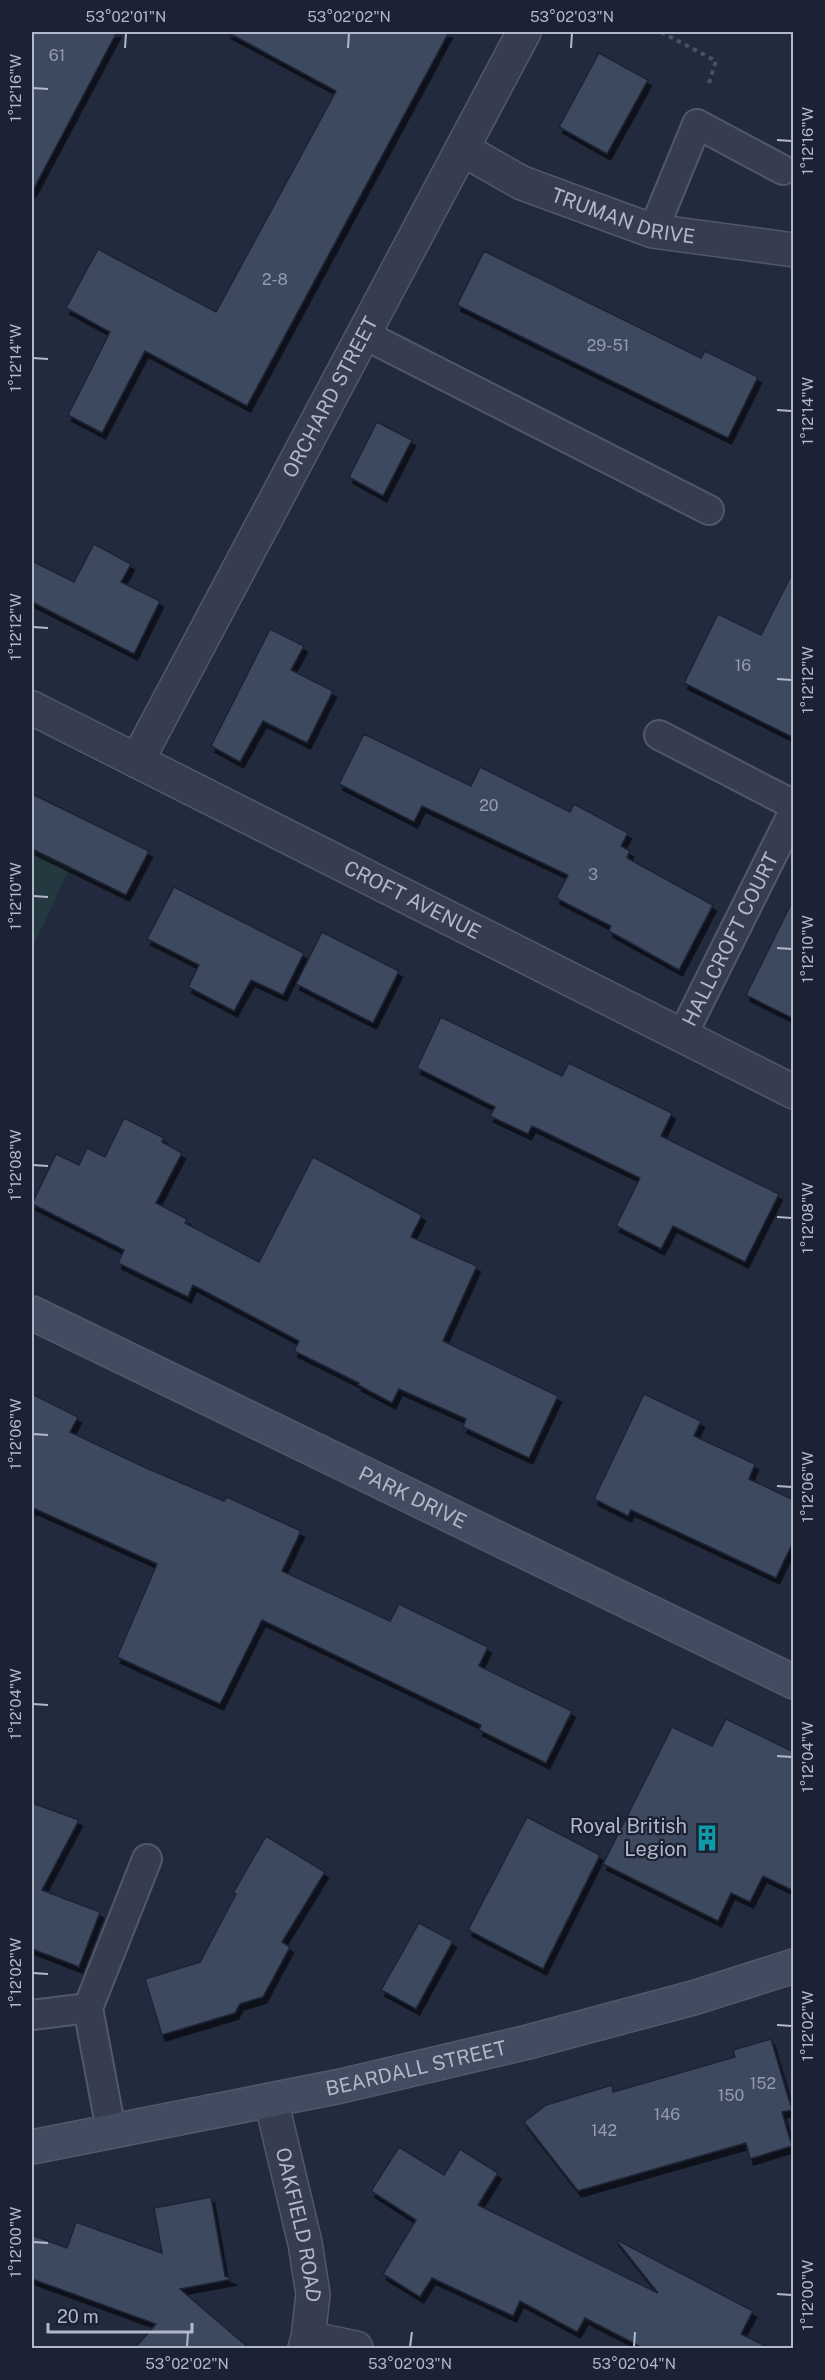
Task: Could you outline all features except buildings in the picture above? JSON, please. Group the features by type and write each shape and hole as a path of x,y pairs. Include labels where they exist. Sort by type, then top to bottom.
{"street":[{"name":"ORCHARD STREET","path":"137,761 524,32"},
{"name":"TRUMAN DRIVE","path":"462,150 522,183 653,231 794,250"},
{"name":"CROFT AVENUE","path":"32,708 794,1092"},
{"name":"PARK DRIVE","path":"32,1313 794,1682"},
{"name":"BEARDALL STREET","path":"32,2147 271,2100 528,2042 693,1998 794,1966"},
{"name":"OAKFIELD ROAD","path":"271,2100 305,2243 313,2294 307,2343"},
{"path":"307,2343 356,2349"}],"lane":[{"path":"653,231 697,124 783,170"},
{"path":"363,334 709,510"},
{"path":"659,735 794,805"},
{"name":"HALLCROFT COURT","path":"682,1036 794,811"},
{"path":"111,2130 88,2008 147,1859"},
{"path":"32,2015 88,2008"}],"path":[{"path":"661,32 716,61 697,124"}],"green space":[{"path":"32,849 70,867 32,949"}],"place":[{"name":"Royal British Legion","path":"707,1838"}]}
